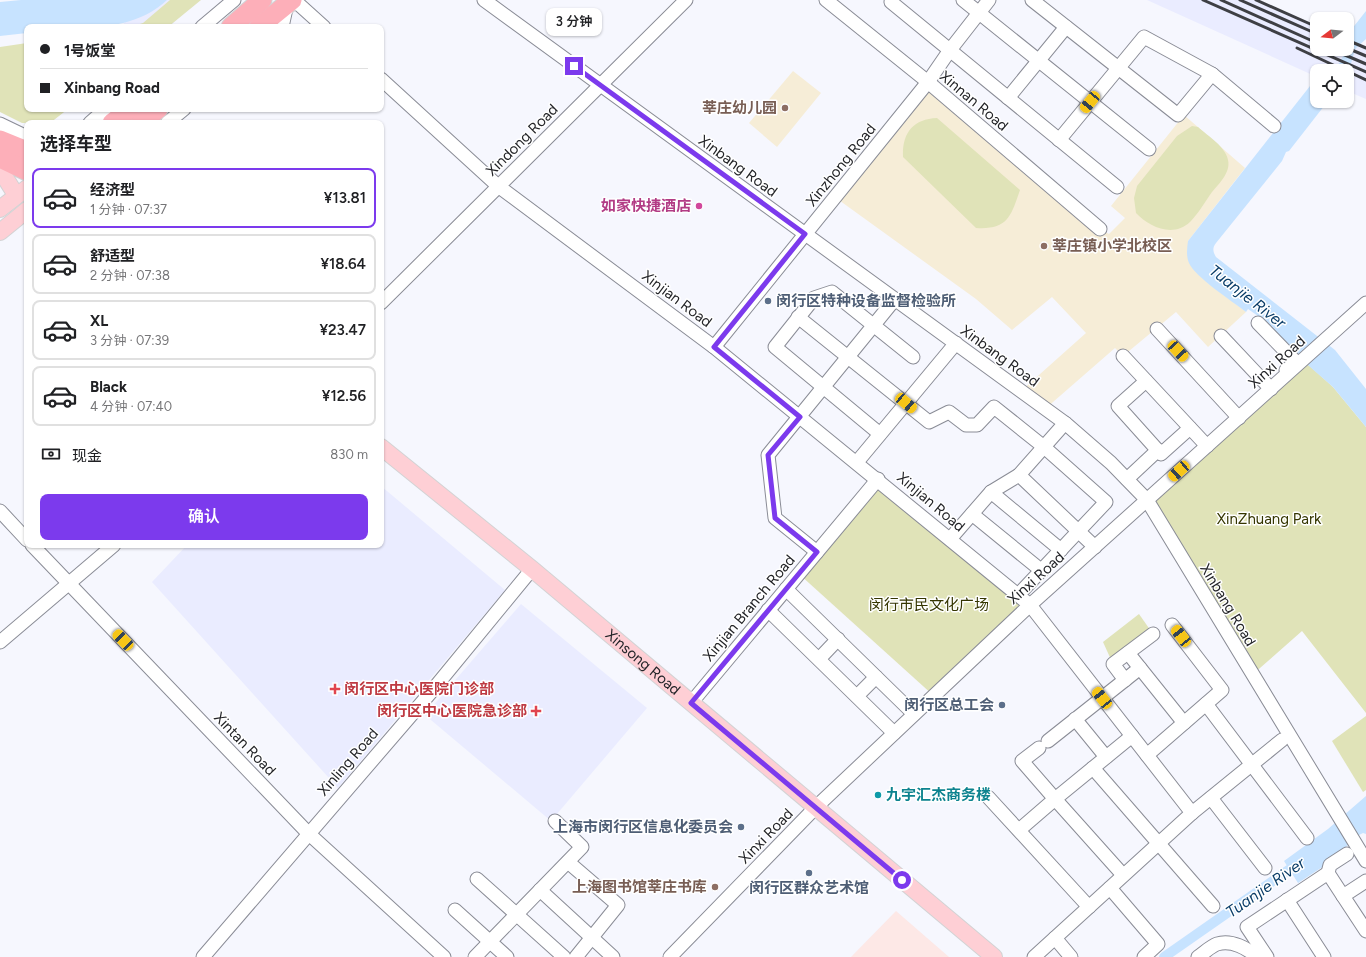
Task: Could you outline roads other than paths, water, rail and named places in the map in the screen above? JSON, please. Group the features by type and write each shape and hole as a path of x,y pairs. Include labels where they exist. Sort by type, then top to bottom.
{"highway":[{"path":"234,24 262,0"},
{"path":"263,24 291,2"},
{"path":"116,120 126,112"},
{"path":"145,120 154,112"},
{"path":"0,140 24,150"},
{"path":"0,158 24,170"}],"main road":[{"path":"0,175 22,191 0,209"},
{"path":"0,232 24,212"},
{"name":"Xinsong Road","path":"384,448 532,569 994,957"}],"street":[{"path":"206,24 234,0"},
{"name":"Xinbang Road","path":"484,0 1065,423 1111,463 1147,500 1353,842 1366,861"},
{"name":"Xindong Road","path":"384,300 686,0"},
{"name":"Xinnan Road","path":"826,0 928,82 1100,229"},
{"path":"963,0 1149,149"},
{"name":"Xinzhong Road","path":"714,347 928,82 950,50 989,0"},
{"path":"283,24 291,2 320,24"},
{"path":"891,2 1117,187"},
{"path":"1038,2 1066,27 1178,115 1212,74"},
{"path":"1008,98 1066,27"},
{"path":"1059,140 1144,37 1212,74 1274,126"},
{"name":"Xinjian Road","path":"384,82 498,186 714,347 878,479 1030,605 1192,813"},
{"path":"93,120 103,112"},
{"path":"171,120 180,112"},
{"path":"0,124 24,136"},
{"path":"880,434 775,347 814,298 832,292 913,357"},
{"path":"817,552 775,518 768,455 895,299"},
{"name":"Xinxi Road","path":"670,957 815,808 1030,605 1366,303"},
{"path":"798,318 849,356 929,422 949,412 966,425 978,425 994,407 1044,447 1106,502 1018,595"},
{"path":"1258,324 1296,362 1284,372 1282,379"},
{"path":"1157,329 1239,418"},
{"path":"1221,336 1271,389"},
{"path":"857,462 956,343"},
{"path":"1123,356 1207,446"},
{"path":"1146,381 1118,406 1161,454 1190,428"},
{"path":"950,539 991,492 1019,475 1065,423"},
{"path":"1127,479 1158,450"},
{"path":"1019,475 1095,547"},
{"name":"Xinjian Branch Road","path":"691,703 878,479"},
{"path":"991,492 1061,550"},
{"path":"0,511 24,537"},
{"path":"972,514 1042,571"},
{"name":"Xintan Road","path":"35,548 308,832 444,957"},
{"path":"0,642 110,548"},
{"name":"Xinling Road","path":"203,957 308,832 431,692 532,569"},
{"path":"786,589 914,714"},
{"path":"768,610 894,733"},
{"path":"1147,755 1222,690 1172,625"},
{"path":"1125,680 1113,664 1153,634"},
{"path":"819,659 838,639"},
{"path":"1128,652 1184,723"},
{"path":"1124,875 1022,761 1140,668"},
{"path":"856,696 876,677"},
{"path":"1206,704 1253,764 1307,838"},
{"path":"1075,719 1106,757"},
{"path":"1019,830 1132,736"},
{"path":"1034,957 1192,813 1282,740"},
{"path":"1093,768 1213,906"},
{"path":"988,796 1089,907"},
{"path":"1211,798 1265,868"},
{"path":"475,957 582,847 555,821"},
{"path":"1267,957 1247,927 1328,873 1330,865 1347,854"},
{"path":"568,862 618,905 576,957"},
{"path":"1328,873 1366,931"},
{"path":"477,879 564,957"},
{"path":"1343,896 1366,881"},
{"path":"1110,888 1158,944 1144,957"},
{"path":"540,890 613,957"},
{"path":"1287,900 1324,957"},
{"path":"455,910 507,957"},
{"path":"1055,938 1071,957"},
{"path":"1198,957 1216,944 1232,943 1248,949 1258,957"}],"water":[{"path":"21,0 167,0 152,11 136,19 119,24 24,24 24,33 0,36 0,2"},
{"path":"1366,11 1366,39 1355,49 1354,53 1354,26"},
{"path":"1343,56 1353,56 1351,64 1339,64"},
{"path":"1310,86 1310,108 1323,108 1289,151 1286,152 1282,161 1216,243 1213,250 1216,257 1335,350 1366,389 1366,427 1333,387 1270,332 1268,323 1248,309 1246,312 1198,275 1187,258 1188,241"},
{"path":"1366,796 1366,834 1363,833 1359,835 1327,864 1298,883 1284,861 1328,829"}],"waterway":[{"name":"Tuanjie River","path":"1164,957 1300,862"}],"railway":[{"path":"1203,0 1366,72"},
{"path":"1221,0 1310,40"},
{"path":"1240,0 1310,31"},
{"path":"1256,0 1310,24"},
{"path":"1354,43 1366,48"},
{"path":"1297,48 1331,64"},
{"path":"1354,51 1366,56"},
{"path":"1347,56 1366,64"},
{"path":"1354,74 1366,80"}],"place":[{"name":"莘庄幼儿园","path":"785,108"},
{"name":"如家快捷酒店","path":"699,206"},
{"name":"莘庄镇小学北校区","path":"1044,246"},
{"name":"闵行区特种设备监督检验所","path":"768,301"},
{"name":"闵行区中心医院门诊部","path":"335,689"},
{"name":"闵行区总工会","path":"1002,705"},
{"name":"闵行区中心医院急诊部","path":"536,711"},
{"name":"九宇汇杰商务楼","path":"878,795"},
{"name":"上海市闵行区信息化委员会","path":"741,827"},
{"name":"闵行区群众艺术馆","path":"809,873"},
{"name":"上海图书馆莘庄书库","path":"715,887"}],"park label":[{"name":"XinZhuang Park","path":"1269,519"},
{"name":"闵行市民文化广场","path":"929,605"}]}
